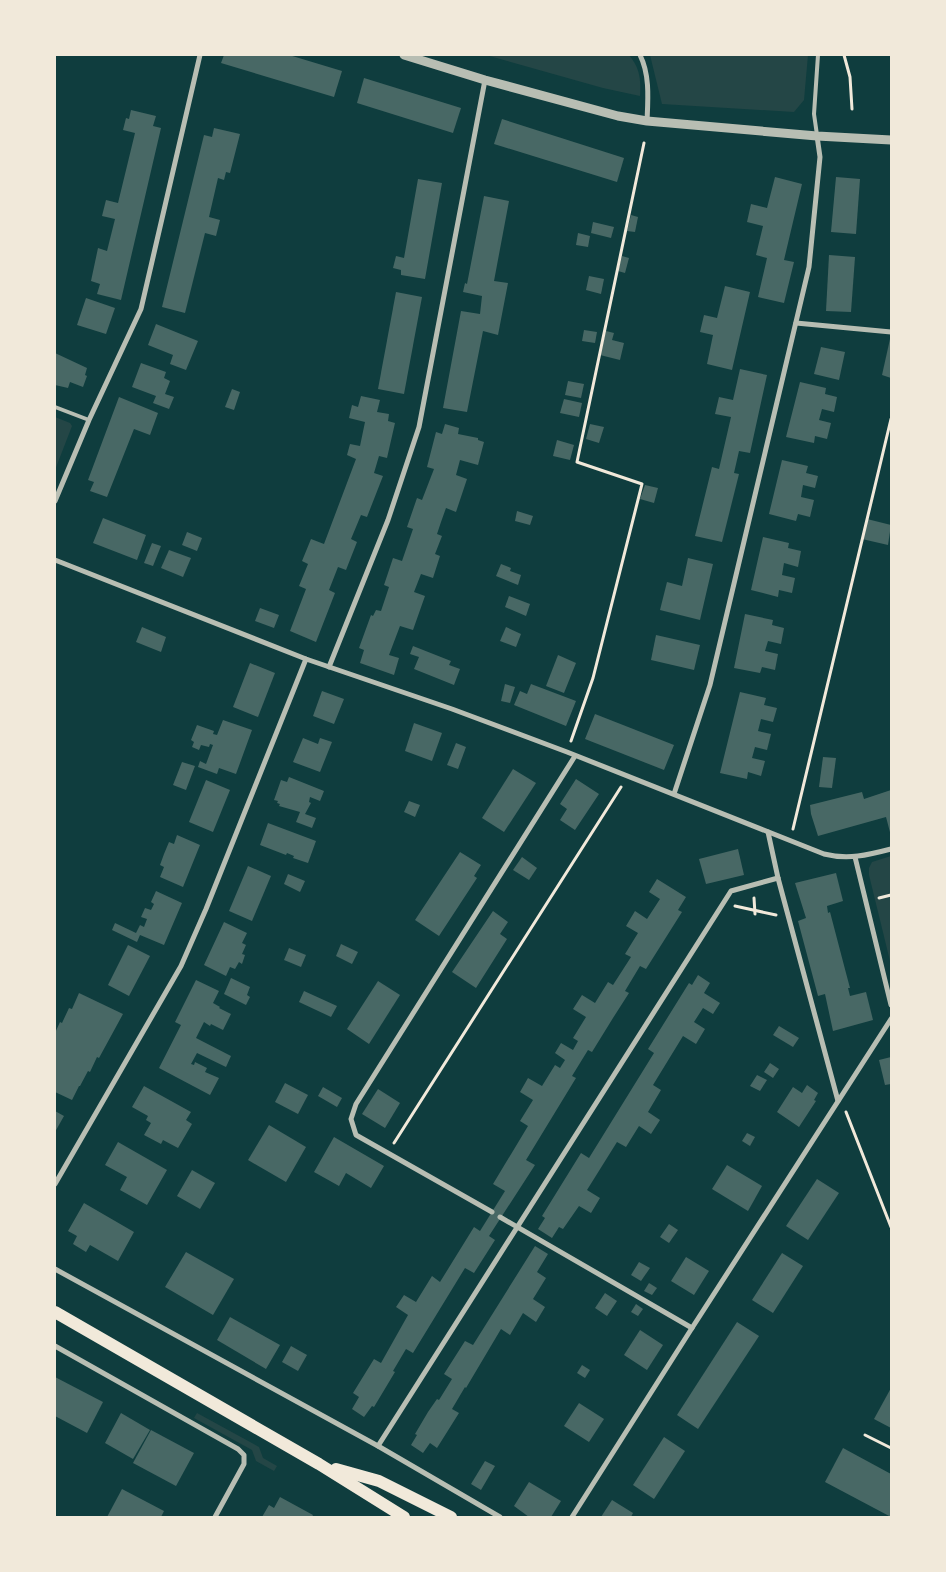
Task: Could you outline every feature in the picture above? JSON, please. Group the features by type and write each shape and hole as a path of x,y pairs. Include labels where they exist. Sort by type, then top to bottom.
{"main road":[{"path":"55,1312 319,1464 400,1516"},
{"path":"319,1464 379,1480 450,1517"}],"street":[{"path":"55,500 88,420 141,309 200,55"},
{"path":"404,55 485,80 618,116 647,121 817,136 891,140"},
{"path":"640,55 644,64 647,83 647,121"},
{"path":"329,667 388,520 419,427 485,80"},
{"path":"674,794 710,685 810,267 820,157 817,136"},
{"path":"796,323 891,332"},
{"path":"55,560 306,659 452,709 567,752 824,854 836,857 855,857 891,849"},
{"path":"55,1184 181,966 206,909 306,659"},
{"path":"492,1212 356,1135 351,1119 356,1104 575,756"},
{"path":"768,832 778,878 838,1101"},
{"path":"855,857 891,1005"},
{"path":"378,1446 731,891 778,878"},
{"path":"572,1517 891,1019"},
{"path":"500,1217 692,1328"},
{"path":"55,1270 378,1446 500,1517"},
{"path":"55,1346 238,1448 244,1455 244,1464 215,1517"}],"lane":[{"path":"817,136 814,114 818,55"},
{"path":"55,407 88,420"}],"path":[{"path":"844,55 850,77 852,109"},
{"path":"567,752 593,678 642,484 577,462 644,143"},
{"path":"790,840 891,419"},
{"path":"387,1154 628,776"},
{"path":"873,900 891,895"},
{"path":"723,904 789,918"},
{"path":"838,1101 846,1112 891,1227"},
{"path":"866,1435 891,1448"}],"shaded area":[{"path":"486,55 629,55 636,65 639,74 640,96 603,88"},
{"path":"650,55 808,55 804,100 794,112 662,104"},
{"path":"55,417 70,423 72,426 55,470"},
{"path":"891,856 891,965 869,875 869,868 872,862"},
{"path":"197,1413 259,1447 263,1458 277,1466 274,1471 256,1461 252,1450 194,1418"}],"building":[{"path":"224,55 289,55 342,71 334,97 221,63"},
{"path":"364,78 461,108 453,133 357,103"},
{"path":"131,110 156,116 153,126 161,128 121,300 97,294 100,284 91,281 98,248 107,251 115,219 102,216 106,200 118,203 135,133 123,130 126,118 129,119"},
{"path":"502,119 624,158 617,182 494,144"},
{"path":"214,128 240,134 230,173 226,172 224,180 218,178 209,217 220,220 216,236 205,233 185,313 162,307 204,135 212,137"},
{"path":"775,177 802,184 784,260 794,262 784,303 758,297 767,258 756,255 763,226 747,222 751,204 767,208"},
{"path":"836,177 860,179 856,234 831,232"},
{"path":"418,179 442,183 425,279 401,275 401,270 393,268 396,256 404,258"},
{"path":"484,196 509,201 494,281 508,283 498,335 483,331 467,412 443,408 461,311 480,314 482,296 463,292 465,283 467,284"},
{"path":"631,215 638,217 635,232 627,231"},
{"path":"593,222 614,227 611,238 591,233"},
{"path":"578,233 590,236 588,247 576,245"},
{"path":"829,255 855,257 851,312 826,311"},
{"path":"622,256 629,258 625,273 618,271"},
{"path":"589,276 604,279 601,294 586,290"},
{"path":"725,286 750,292 732,370 707,364 713,335 700,332 704,315 717,318"},
{"path":"396,292 422,297 404,394 378,389"},
{"path":"86,298 115,308 106,334 77,325"},
{"path":"156,324 198,341 186,370 170,364 173,355 148,345"},
{"path":"584,330 597,332 595,343 582,341"},
{"path":"606,331 614,333 612,340 624,343 620,360 600,355"},
{"path":"891,339 891,378 882,375"},
{"path":"821,347 845,352 839,380 814,374"},
{"path":"55,353 87,368 85,375 87,376 83,387 70,382 68,388 55,385"},
{"path":"141,363 166,372 164,378 170,381 165,394 174,397 169,409 153,403 156,396 132,387"},
{"path":"740,369 767,375 750,453 739,451 734,473 739,474 722,542 695,536 712,467 719,469 731,417 715,414 719,397 733,400"},
{"path":"568,381 584,384 581,398 565,395"},
{"path":"800,382 826,388 825,394 837,397 834,412 822,409 819,420 831,423 827,439 815,436 814,443 786,437"},
{"path":"232,389 240,392 234,410 225,407"},
{"path":"361,396 380,400 377,412 389,414 388,421 395,423 387,458 379,456 374,473 383,476 367,517 361,515 351,539 357,542 346,570 338,567 329,590 335,593 316,642 290,631 306,589 299,586 308,564 302,561 311,539 324,544 356,459 347,455 350,444 360,446 365,422 349,418 352,405 358,407"},
{"path":"119,397 158,413 150,435 134,429 107,497 90,491 94,482 88,480"},
{"path":"564,399 582,403 579,417 560,413"},
{"path":"445,424 459,428 458,434 478,438 478,440 484,442 478,465 460,460 456,475 467,479 456,512 446,508 441,522 437,534 442,536 435,554 440,556 433,578 421,574 414,592 425,596 413,630 400,626 389,655 399,658 394,675 360,663 364,650 359,648 371,615 373,616 376,610 381,611 389,587 384,585 393,558 402,561 413,529 407,527 417,498 422,500 434,469 427,467 436,432 442,434"},
{"path":"590,424 604,427 599,443 586,439"},
{"path":"557,440 574,445 570,460 553,456"},
{"path":"782,460 808,466 806,473 818,476 815,488 803,485 801,497 814,500 810,517 798,514 796,521 769,514"},
{"path":"645,485 658,488 654,503 640,499"},
{"path":"517,511 533,516 530,525 515,521"},
{"path":"103,518 146,535 137,560 93,543"},
{"path":"867,519 891,525 888,545 862,539"},
{"path":"187,532 202,538 197,551 182,545"},
{"path":"763,537 789,543 788,548 801,551 798,567 784,563 782,575 795,578 792,593 779,590 778,597 751,590"},
{"path":"152,543 161,546 153,566 144,563"},
{"path":"169,550 191,558 183,577 161,568"},
{"path":"688,558 713,564 700,620 660,610 667,582 682,586"},
{"path":"501,564 511,568 510,571 521,575 518,585 496,576"},
{"path":"509,596 530,604 526,616 505,607"},
{"path":"260,608 279,615 274,628 255,621"},
{"path":"745,614 773,620 772,625 784,628 781,644 768,641 765,651 778,654 775,670 762,667 760,673 734,668"},
{"path":"142,627 166,637 161,652 136,642"},
{"path":"506,627 521,634 516,647 500,641"},
{"path":"656,635 700,645 694,670 651,660"},
{"path":"413,646 451,661 449,665 460,669 454,685 414,669 419,657 410,654"},
{"path":"558,655 576,663 564,693 546,686"},
{"path":"250,663 275,673 258,717 233,707"},
{"path":"505,684 515,687 510,703 501,701"},
{"path":"531,684 576,701 566,726 514,705 520,691 527,694"},
{"path":"322,691 344,699 334,724 313,716"},
{"path":"740,692 766,698 764,705 777,708 773,722 761,719 758,731 771,734 767,750 755,747 752,758 765,761 761,776 748,772 747,779 720,773"},
{"path":"595,714 674,745 664,770 585,739"},
{"path":"223,720 252,730 236,774 219,768 217,774 198,767 200,761 206,764 213,745 210,744 209,747 201,745 199,750 192,747 194,742 191,740 197,725 214,731 213,734 217,735"},
{"path":"414,723 442,733 432,761 405,751"},
{"path":"303,738 318,744 320,738 332,742 320,772 293,762"},
{"path":"456,743 466,747 458,769 447,765"},
{"path":"823,757 836,758 832,788 819,787"},
{"path":"182,762 195,766 186,790 173,785"},
{"path":"513,769 536,783 504,832 482,818"},
{"path":"289,777 324,791 320,801 310,797 309,802 311,803 305,814 316,818 312,828 296,822 300,812 279,806 278,801 274,800 281,780 287,782"},
{"path":"576,779 599,794 575,830 560,820 567,809 560,804"},
{"path":"206,780 230,790 213,832 189,822"},
{"path":"891,790 891,836 886,817 818,836 810,805 862,792 864,799"},
{"path":"409,801 420,805 415,817 404,812"},
{"path":"268,823 316,841 308,863 293,858 294,856 287,853 286,855 260,845"},
{"path":"177,835 200,845 183,887 160,877 164,867 160,865 164,854 169,842 174,844"},
{"path":"738,849 744,875 706,884 699,859"},
{"path":"460,852 481,865 474,876 477,878 439,936 415,920"},
{"path":"522,857 537,868 529,880 513,870"},
{"path":"248,866 271,876 252,921 229,911"},
{"path":"836,873 843,901 827,906 828,913 830,912 850,988 848,988 850,996 866,992 873,1020 833,1031 825,994 818,996 798,921 806,918 795,883"},
{"path":"288,874 305,881 300,892 284,884"},
{"path":"657,879 686,897 678,910 682,912 646,969 640,966 625,991 629,993 592,1052 588,1050 572,1076 576,1078 526,1160 535,1165 489,1236 495,1240 474,1273 465,1268 413,1353 406,1349 374,1407 372,1406 364,1417 352,1409 359,1397 353,1393 374,1359 381,1363 408,1315 396,1307 404,1295 416,1302 432,1276 440,1282 474,1227 480,1231 505,1191 493,1184 528,1126 520,1121 533,1100 520,1092 528,1078 542,1086 555,1065 560,1068 565,1060 555,1053 561,1043 573,1050 578,1041 573,1038 586,1017 573,1009 582,995 595,1003 608,982 613,985 631,957 625,954 638,933 626,926 635,911 647,919 660,899 649,892"},
{"path":"156,891 182,903 164,945 140,935 137,942 112,930 115,923 136,933 140,925 144,927 147,919 141,917 145,908 151,910 154,904 151,902"},
{"path":"493,911 508,922 500,934 507,939 476,988 452,972"},
{"path":"224,922 247,933 242,943 246,945 242,954 245,955 242,964 239,962 235,969 230,967 226,976 204,965"},
{"path":"341,944 358,952 352,964 336,956"},
{"path":"128,945 150,956 129,996 108,985"},
{"path":"289,948 306,955 301,967 284,960"},
{"path":"698,975 710,983 704,993 720,1003 713,1014 703,1008 694,1022 705,1029 696,1044 683,1036 653,1085 661,1090 648,1112 660,1120 651,1134 639,1126 626,1147 617,1142 587,1190 600,1198 591,1213 579,1206 563,1229 559,1227 552,1238 538,1229 545,1218 542,1216 581,1153 589,1158 654,1053 648,1049 689,983 692,985"},
{"path":"231,978 250,987 247,995 250,997 246,1005 224,994"},
{"path":"196,980 219,991 213,1003 231,1014 223,1030 204,1022 196,1038 231,1056 226,1067 197,1053 191,1064 194,1065 195,1062 207,1068 205,1072 219,1078 210,1095 159,1068 181,1025 175,1022"},
{"path":"378,981 400,995 369,1044 347,1029"},
{"path":"304,991 337,1006 331,1017 299,1002"},
{"path":"79,993 123,1014 99,1058 97,1057 90,1072 88,1071 72,1100 55,1092 55,1033 69,1008 72,1009"},
{"path":"779,1026 799,1038 793,1047 773,1035"},
{"path":"891,1057 891,1084 885,1085 879,1060"},
{"path":"770,1063 779,1069 773,1078 764,1072"},
{"path":"757,1075 767,1080 760,1091 750,1086"},
{"path":"285,1083 308,1095 298,1114 275,1102"},
{"path":"807,1085 818,1093 814,1100 816,1101 799,1127 777,1112 793,1087 802,1093"},
{"path":"144,1086 191,1112 186,1120 192,1124 178,1148 163,1140 161,1144 144,1135 151,1123 146,1120 148,1116 132,1107"},
{"path":"323,1087 342,1098 337,1107 318,1096"},
{"path":"378,1089 400,1103 385,1128 362,1114"},
{"path":"55,1111 64,1116 55,1132"},
{"path":"269,1125 306,1147 286,1182 248,1160"},
{"path":"747,1133 755,1137 750,1146 742,1141"},
{"path":"334,1137 384,1166 371,1188 346,1173 339,1186 314,1172"},
{"path":"118,1142 167,1170 147,1205 120,1190 127,1177 105,1165"},
{"path":"727,1165 762,1186 748,1211 712,1189"},
{"path":"192,1170 215,1183 200,1209 177,1196"},
{"path":"817,1179 839,1193 808,1240 786,1226"},
{"path":"84,1203 134,1232 118,1261 90,1245 86,1252 73,1244 77,1236 68,1231"},
{"path":"669,1224 678,1230 669,1243 660,1237"},
{"path":"535,1246 548,1254 537,1272 546,1278 533,1299 545,1307 536,1322 523,1313 510,1335 501,1329 452,1409 459,1413 437,1448 430,1443 423,1453 411,1445 428,1412 437,1399 439,1400 452,1379 444,1374 465,1341 473,1345"},
{"path":"186,1252 234,1279 213,1315 165,1287"},
{"path":"782,1253 803,1266 773,1313 752,1300"},
{"path":"686,1257 709,1271 694,1295 671,1281"},
{"path":"639,1262 650,1268 641,1281 631,1275"},
{"path":"649,1283 657,1288 652,1295 644,1291"},
{"path":"605,1293 617,1301 607,1316 595,1308"},
{"path":"636,1304 643,1309 638,1316 631,1312"},
{"path":"230,1317 280,1345 266,1369 217,1340"},
{"path":"737,1322 759,1336 698,1429 677,1415"},
{"path":"640,1330 663,1345 647,1370 624,1355"},
{"path":"291,1346 307,1355 298,1371 282,1362"},
{"path":"582,1365 590,1370 585,1378 577,1373"},
{"path":"55,1377 103,1402 87,1433 55,1416"},
{"path":"891,1388 891,1428 874,1419"},
{"path":"579,1403 604,1419 589,1442 564,1426"},
{"path":"121,1413 150,1430 133,1459 105,1443"},
{"path":"151,1430 194,1453 176,1486 133,1463"},
{"path":"664,1437 685,1451 654,1499 633,1485"},
{"path":"843,1448 891,1474 891,1517 825,1482"},
{"path":"485,1461 495,1466 481,1490 471,1484"},
{"path":"529,1482 561,1501 551,1517 529,1517 514,1506"},
{"path":"122,1489 164,1511 161,1517 107,1517"},
{"path":"280,1497 313,1515 312,1517 262,1517 269,1505 274,1508"},
{"path":"612,1500 633,1513 631,1517 601,1517"}]}
